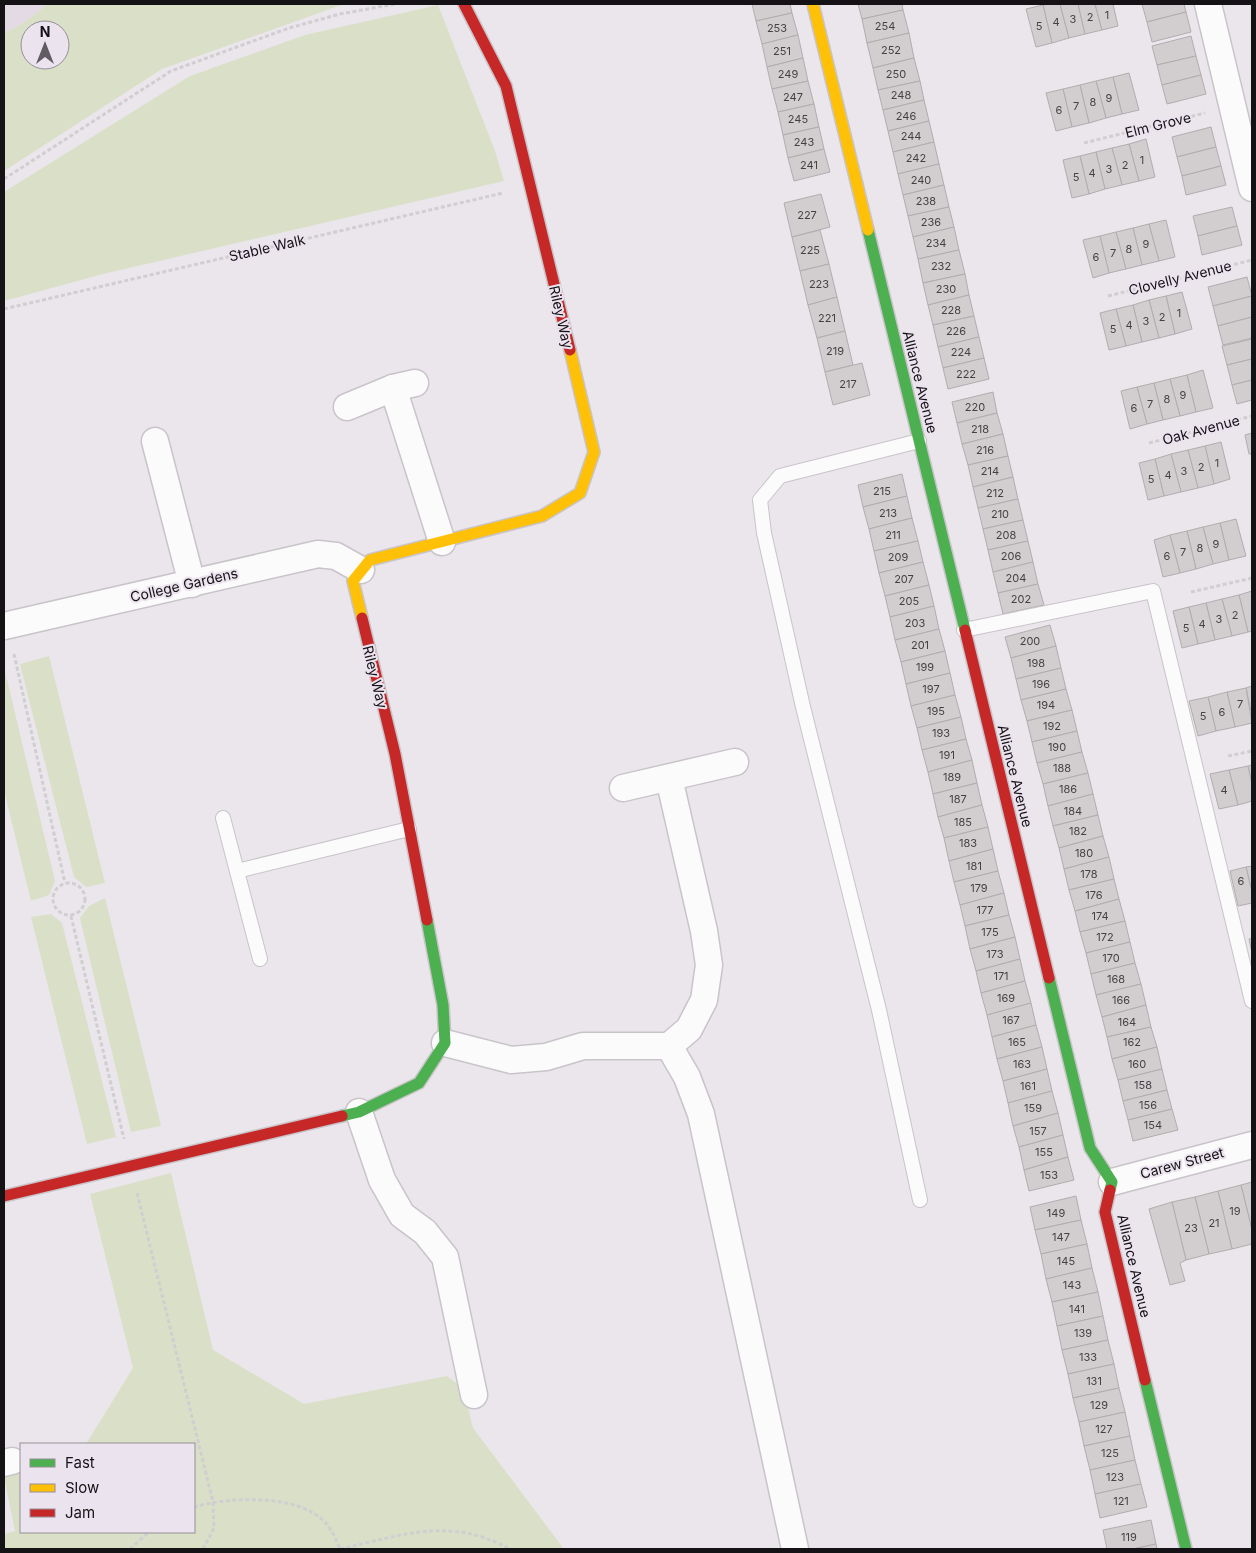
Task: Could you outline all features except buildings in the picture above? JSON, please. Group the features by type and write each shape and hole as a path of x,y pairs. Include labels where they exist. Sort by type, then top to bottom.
{"street":[{"name":"Riley Way","path":"445,1043 442,1005 395,754 353,581 370,560 542,516 580,493 594,452 506,86 464,4"},
{"name":"Alliance Avenue","path":"813,4 1090,1148 1112,1182 1105,1212 1186,1549"},
{"path":"1208,4 1252,188"},
{"path":"347,407 404,386 442,542"},
{"path":"155,441 192,584"},
{"name":"College Gardens","path":"6,626 318,554 336,556 361,570"},
{"path":"623,788 735,762"},
{"path":"4,1196 359,1112 420,1083 445,1043 511,1060 546,1057 583,1046 669,1046 689,1029 704,1000 709,965 704,931 669,778"},
{"path":"669,1046 687,1077 701,1114 783,1502 795,1549"},
{"path":"359,1112 382,1180 402,1215 425,1232 445,1257 474,1395"},
{"name":"Carew Street","path":"1112,1182 1252,1145"}],"lane":[{"path":"919,441 780,476 760,500 764,533 801,697 879,1010 920,1200"},
{"path":"964,630 1153,591 1252,1001"},
{"path":"223,818 260,959"},
{"path":"238,871 409,830"}],"path":[{"path":"4,179 171,71 289,28 340,14 394,4"},
{"name":"Elm Grove","path":"1084,143 1233,106"},
{"name":"Stable Walk","path":"4,309 530,187"},
{"name":"Clovelly Avenue","path":"1108,296 1252,260"},
{"name":"Oak Avenue","path":"1149,443 1252,416"},
{"path":"1191,592 1252,578"},
{"path":"6,626 65,883"},
{"path":"1228,756 1252,751"},
{"path":"65,883 79,886 84,893 83,908 70,916 60,913 53,905 56,889 65,883"},
{"path":"70,916 213,1502 214,1528 203,1549"},
{"path":"195,1507 213,1502 262,1501 307,1510 324,1521 335,1535 340,1549 440,1529 478,1536 510,1549"},
{"path":"130,1549 148,1533"}],"shaded area":[{"path":"4,4 48,4 27,20 20,20 20,25 4,33"}],"green space":[{"path":"48,4 344,4 162,69 4,171 4,33 20,25 20,70 70,70 70,20 27,20"},
{"path":"438,5 495,151 504,181 103,274 4,301 4,192 190,76 305,35"},
{"path":"49,656 105,883 86,887 74,877 20,664"},
{"path":"4,667 55,881 49,895 31,901 4,790"},
{"path":"105,898 161,1126 131,1132 80,918 89,906"},
{"path":"51,914 62,923 116,1137 87,1144 31,917"},
{"path":"171,1173 213,1350 304,1404 447,1376 463,1388 473,1428 564,1549 4,1549 4,1534 15,1531 4,1477 20,1473 20,1533 195,1533 195,1443 87,1443 133,1368 90,1194"}],"traffic: fast":[{"path":"868,230 965,630"},
{"path":"342,1116 359,1112 419,1083 445,1043 443,1005 427,920"},
{"path":"1049,978 1090,1148 1112,1182 1110,1190"},
{"path":"1145,1380 1186,1549"}],"traffic: slow":[{"path":"813,4 868,230"},
{"path":"362,618 353,581 370,560 542,516 580,493 594,452 570,350"}],"traffic: jam":[{"path":"464,4 506,86 570,350"},
{"path":"362,618 395,754 427,920"},
{"path":"965,630 1049,978"},
{"path":"4,1196 342,1116"},
{"path":"1110,1190 1105,1212 1145,1380"}]}
